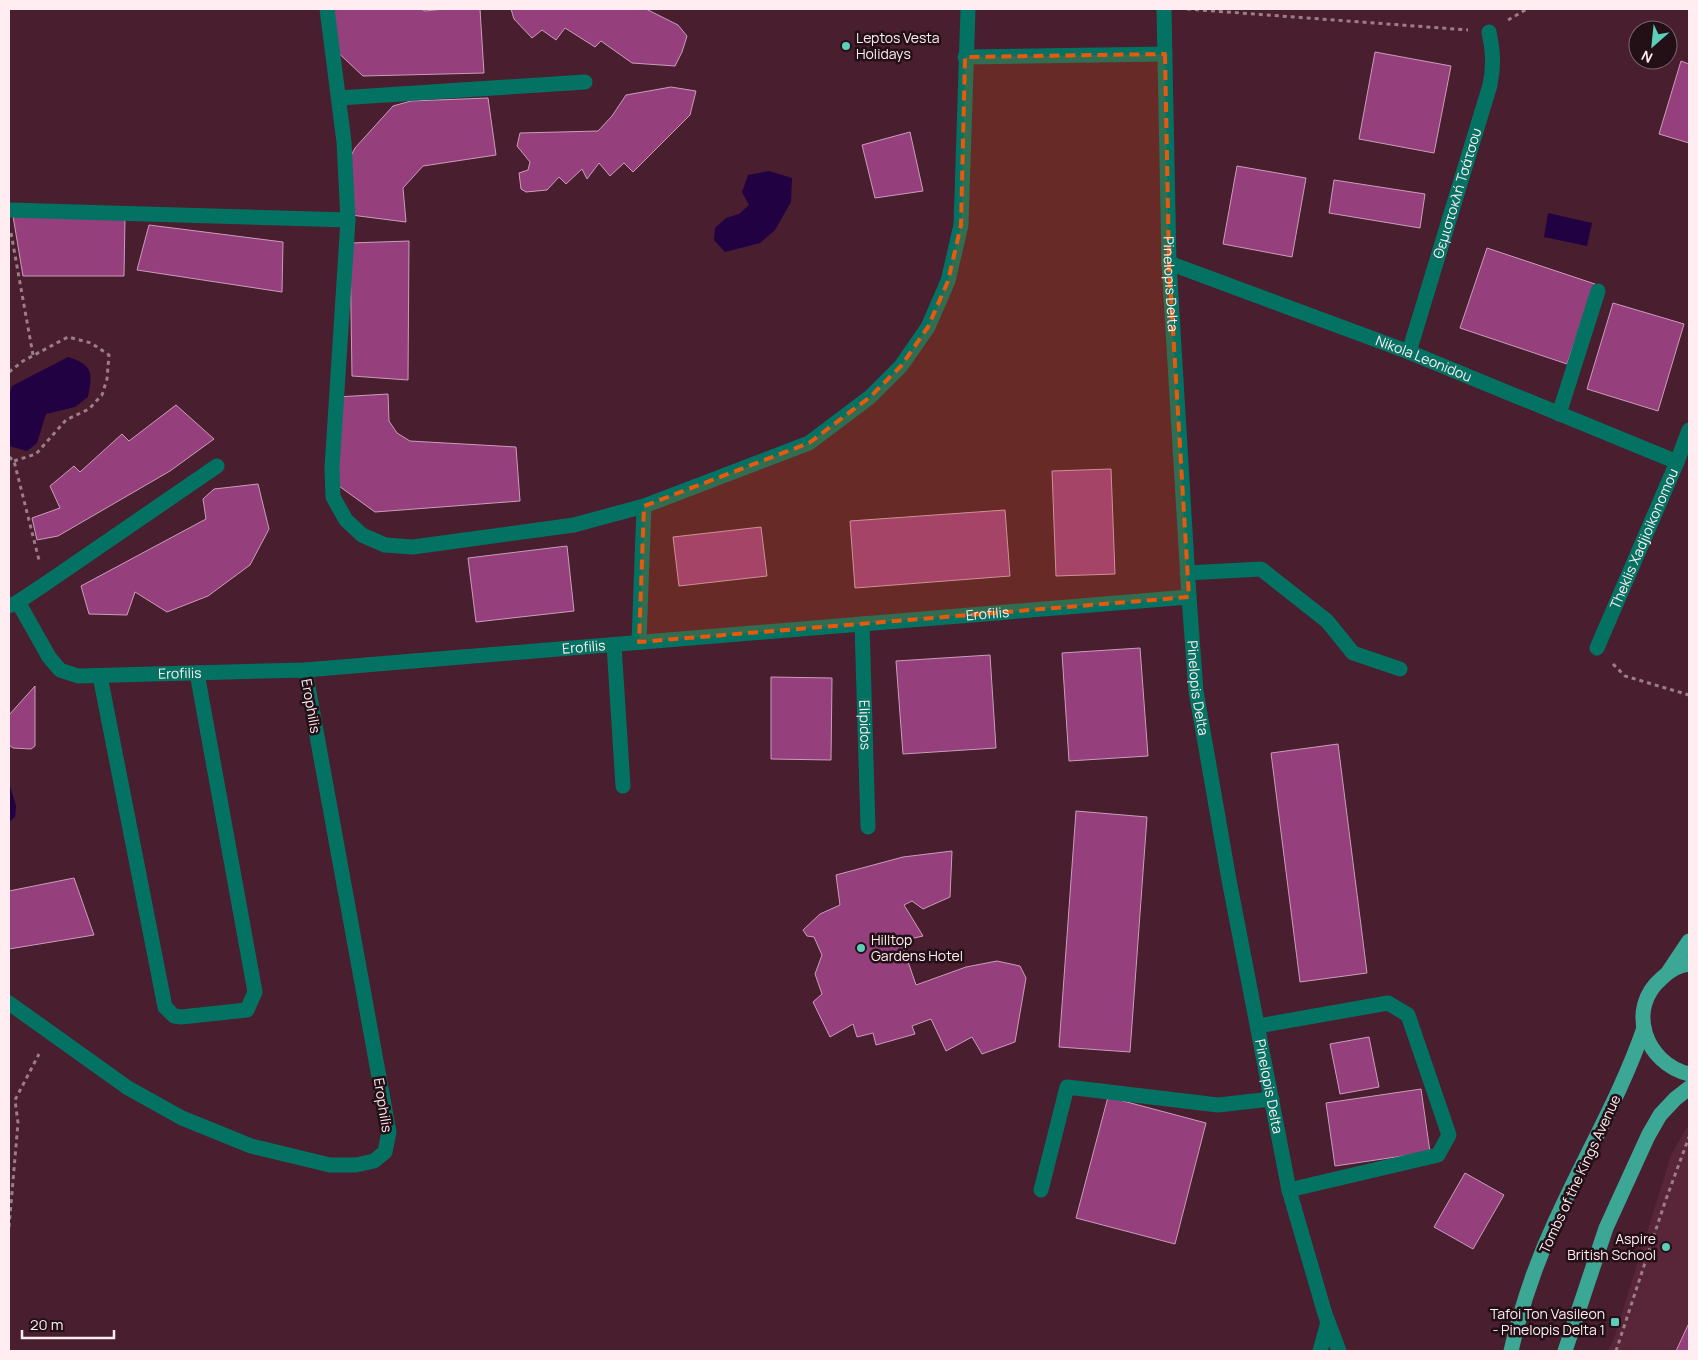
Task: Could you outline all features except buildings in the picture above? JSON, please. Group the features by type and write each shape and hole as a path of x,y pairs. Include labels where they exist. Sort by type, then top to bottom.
{"main road":[{"path":"1689,941 1668,972 1656,982 1648,995 1643,1010 1646,1037 1657,1056 1671,1067 1689,1074"},
{"path":"1668,972 1689,964"},
{"name":"Tombs of the Kings Avenue","path":"1511,1351 1531,1283 1554,1223 1625,1077 1644,1028"},
{"path":"1565,1351 1606,1228 1648,1136 1660,1115 1689,1088"}],"street":[{"path":"327,9 344,142 348,220 332,468 333,497 346,520 362,535 386,545 413,547 574,525 644,506 809,443 870,397 901,366 928,327 948,281 961,225 968,9"},
{"name":"Pinelopis Delta","path":"1164,9 1169,262 1188,597 1196,691 1229,880 1289,1190 1328,1322 1339,1351"},
{"name":"Θεμιστοκλή Τσάτσου","path":"1409,352 1490,85 1494,66 1488,32"},
{"path":"965,57 1165,54"},
{"path":"339,98 585,82"},
{"path":"9,210 348,220"},
{"name":"Nikola Leonidou","path":"1169,262 1409,352 1677,462"},
{"path":"1559,414 1598,291"},
{"name":"Theklis Xadjioikonomou","path":"1597,648 1689,430"},
{"path":"13,604 217,466"},
{"path":"640,642 644,506"},
{"path":"1187,573 1261,569 1328,621 1353,653 1400,668"},
{"name":"Erofilis","path":"13,604 60,670 78,676 100,676 305,670 1188,597"},
{"name":"Elipidos","path":"862,624 868,828"},
{"path":"614,645 623,786"},
{"name":"Erophilis","path":"9,1003 136,1092 182,1118 251,1146 330,1165 356,1165 374,1161 385,1152 389,1132 305,670"},
{"path":"100,676 165,1007 174,1016 181,1017 247,1010 255,992 197,673"},
{"path":"1258,1026 1388,1003 1408,1015 1449,1135 1438,1155 1289,1190"},
{"path":"1041,1190 1067,1087 1218,1105 1272,1099"},
{"path":"1320,1351 1328,1322"}],"path":[{"path":"1185,9 1488,32 1527,9"},
{"path":"10,232 33,355"},
{"path":"9,372 33,355 68,337 91,343 109,355 107,379 102,395 89,409 66,420 36,454 14,460"},
{"path":"9,457 14,460 45,584"},
{"path":"1597,648 1625,676 1689,695"},
{"path":"9,1227 18,1122 16,1100 50,1032"},
{"path":"1616,1351 1630,1314 1665,1202 1689,1137"}],"highlighted area":[{"path":"1165,54 1169,263 1189,597 639,642 644,506 809,443 870,397 901,366 928,327 948,281 961,225 965,57"}],"shaded area":[{"path":"769,171 792,178 791,202 775,230 760,243 725,252 714,240 715,228 726,218 739,214 749,205 742,192 748,175"},
{"path":"1548,213 1592,223 1587,246 1544,237"},
{"path":"68,357 82,363 89,371 88,397 75,407 46,414 37,443 27,451 9,446 9,395 12,386"},
{"path":"9,783 16,806 15,817 9,822"},
{"name":"Aspire British School","path":"1689,1126 1689,1351 1608,1351 1614,1339 1671,1155"}],"place":[{"name":"Leptos Vesta Holidays","path":"846,46"},
{"name":"Hilltop Gardens Hotel","path":"861,948"},
{"name":"Aspire British School","path":"1666,1247"},
{"name":"Tafoi Ton Vasileon - Pinelopis Delta 1","path":"1615,1322"}]}
